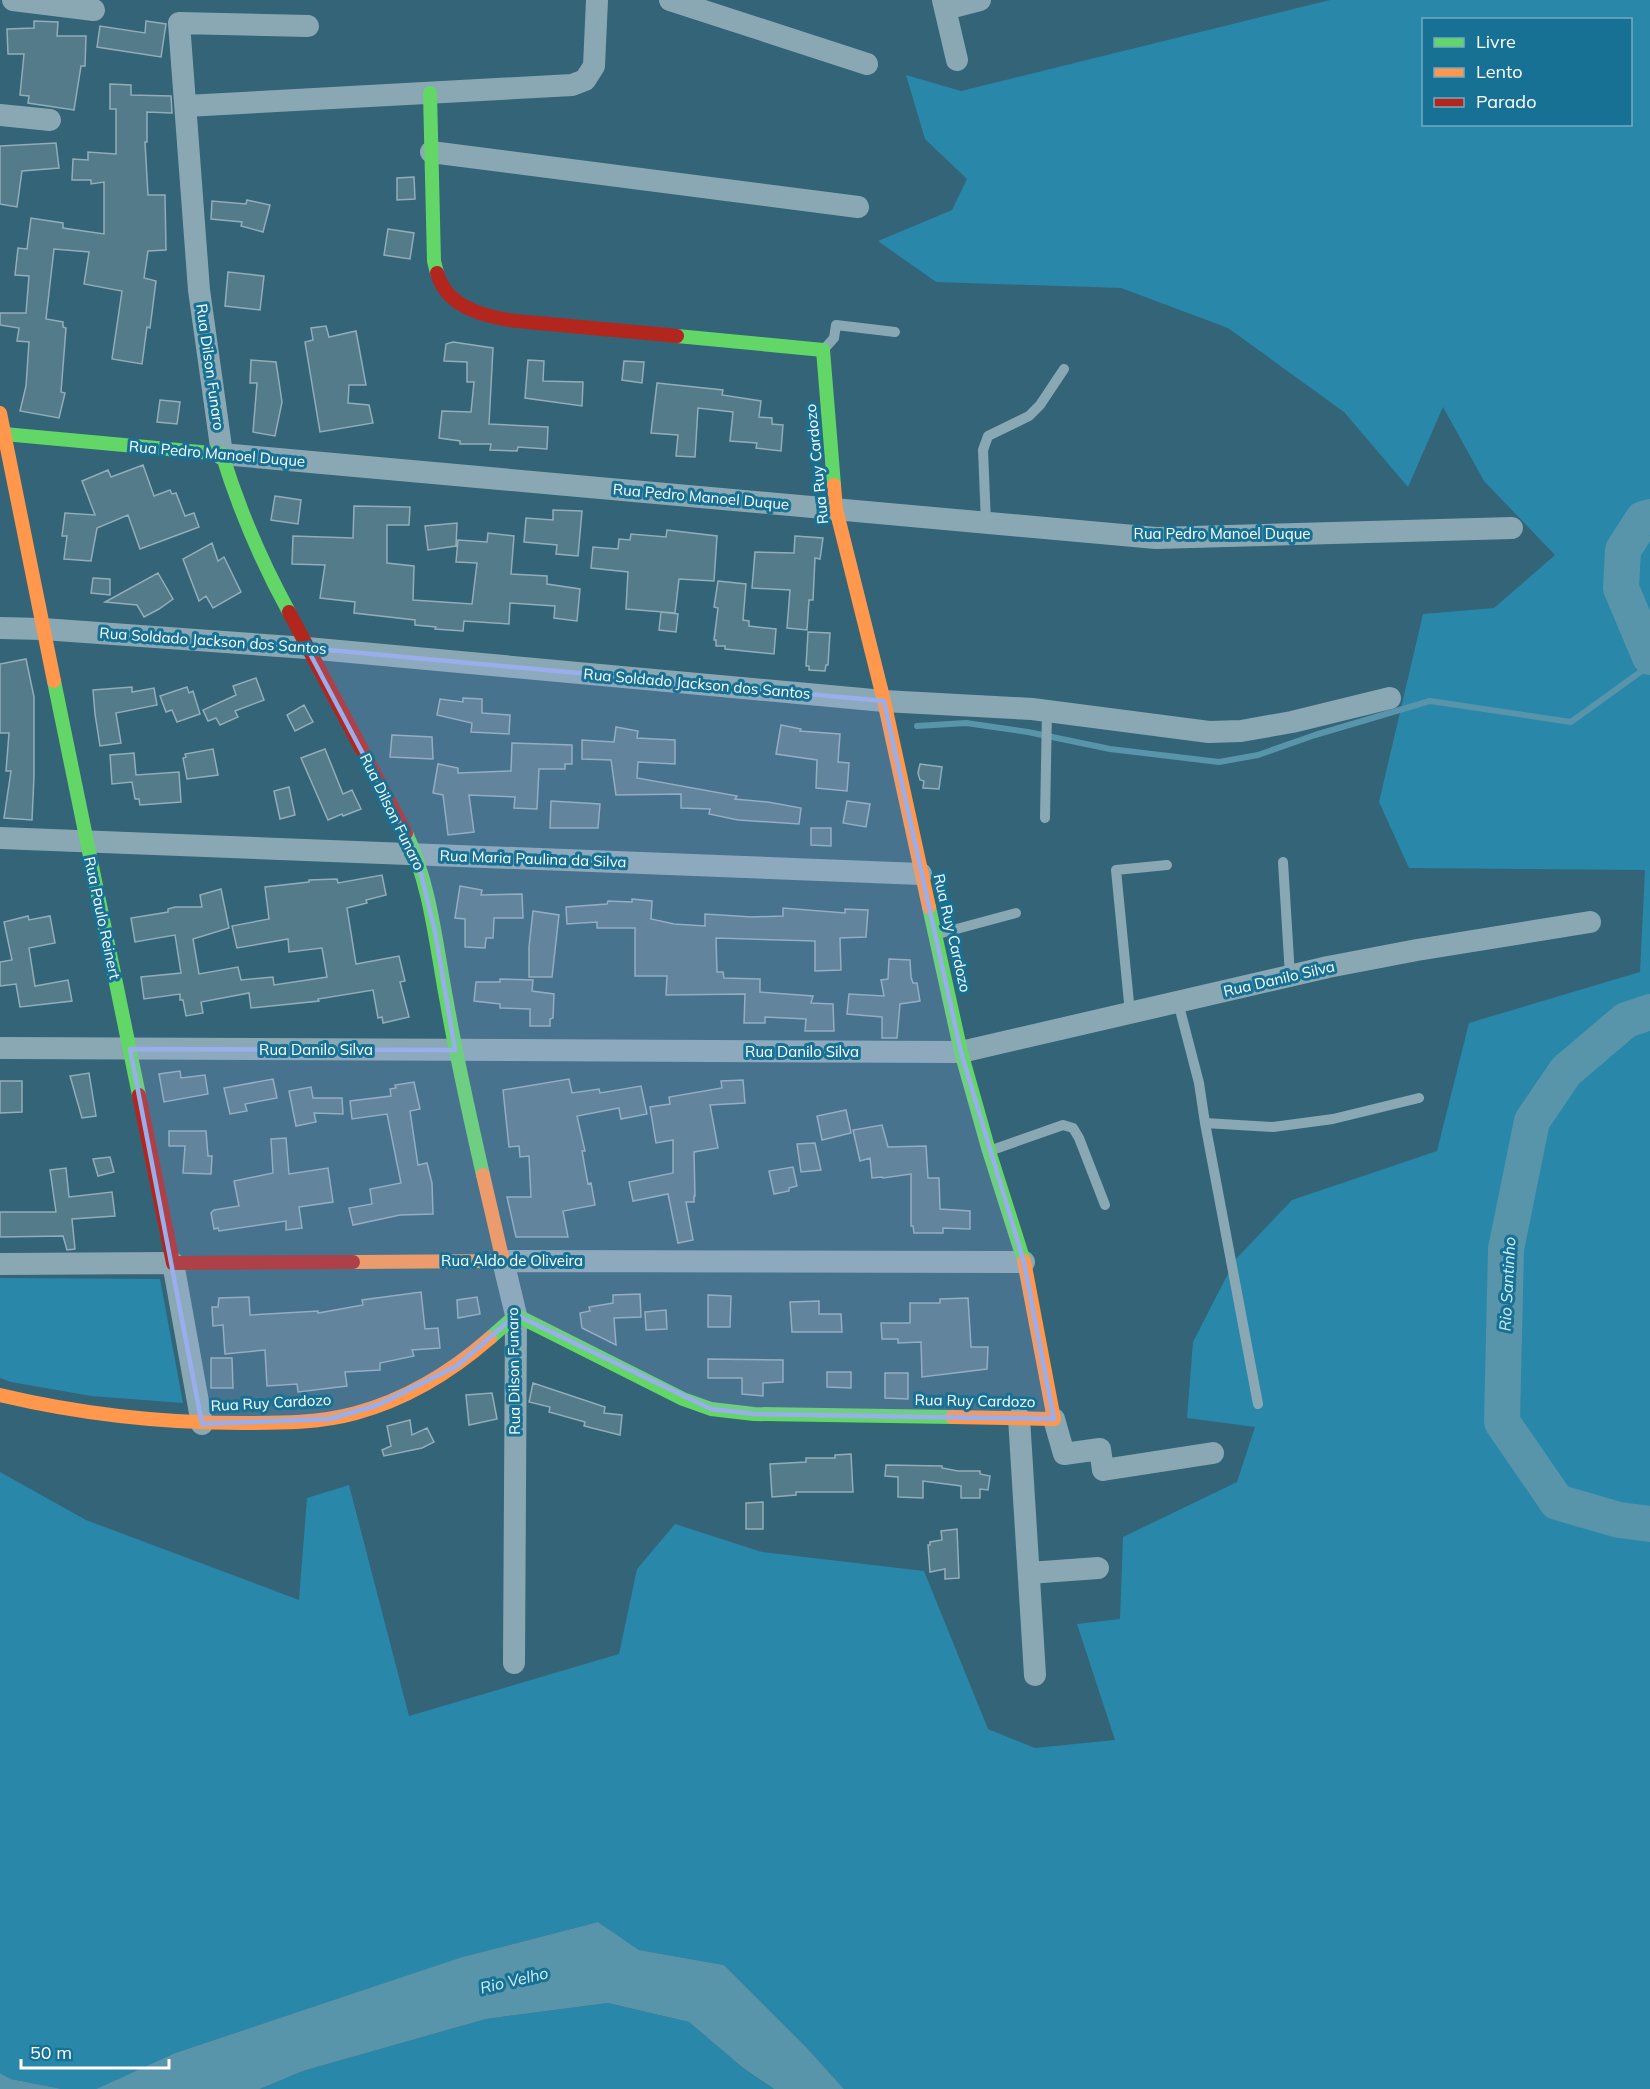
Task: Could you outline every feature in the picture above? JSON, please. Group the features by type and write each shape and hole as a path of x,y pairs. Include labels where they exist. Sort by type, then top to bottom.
{"street":[{"path":"13,0 94,10"},
{"path":"186,106 572,86 585,80 594,66 597,0"},
{"path":"670,0 867,64"},
{"path":"957,60 944,4 980,0"},
{"name":"Rua Dilson Funaro","path":"308,26 179,23 200,290 222,454 250,537 392,804 416,854 425,884 455,1050 516,1315 514,1662"},
{"path":"430,93 434,261 440,283 462,304 479,312 506,319 823,350"},
{"path":"0,115 50,120"},
{"path":"431,152 858,207"},
{"name":"Rua Ruy Cardozo","path":"0,1395 66,1410 202,1424 330,1419 378,1405 425,1385 457,1366 516,1315 683,1399 711,1409 754,1414 1054,1419 1024,1262 961,1052 884,701 836,509 823,350"},
{"name":"Rua Pedro Manoel Duque","path":"1,427 222,454 1156,538 1512,528"},
{"name":"Rua Paulo Reinert","path":"1,427 130,1049 173,1263 202,1424"},
{"name":"Rua Soldado Jackson dos Santos","path":"0,628 307,648 1209,732 1241,731 1292,722 1390,698"},
{"name":"Rua Maria Paulina da Silva","path":"0,838 921,874"},
{"name":"Rua Danilo Silva","path":"0,1048 961,1052 1290,976 1417,950 1590,922"},
{"name":"Rua Aldo de Oliveira","path":"0,1264 503,1261 1024,1262"},
{"path":"1019,1418 1035,1675"},
{"path":"1054,1419 1064,1454 1100,1449 1103,1470 1213,1453"},
{"path":"1029,1573 1098,1568"}],"lane":[{"path":"823,350 834,338 836,325 896,332"},
{"path":"986,523 983,450 988,436 1029,416 1040,405 1064,369"},
{"path":"1045,818 1047,716"},
{"path":"1283,862 1290,976"},
{"path":"1130,1014 1116,870 1167,865"},
{"path":"935,934 1016,913"},
{"path":"1178,1002 1199,1083 1258,1404"},
{"path":"1205,1123 1273,1126 1332,1119 1419,1098"},
{"path":"989,1151 1063,1125 1073,1128 1105,1205"}],"highlighted area":[{"path":"307,648 884,701 961,1052 1024,1262 1054,1419 754,1414 711,1409 516,1315 457,1366 378,1405 330,1419 202,1424 130,1049 455,1050 435,932 416,854"}],"shaded area":[{"path":"1330,0 1650,0 1650,2089 844,2089 807,2048 724,1965 639,1950 598,1922 462,1957 175,2053 96,2089 62,2089 11,2079 0,2073 0,1472 86,1520 299,1600 307,1498 349,1485 409,1716 619,1654 637,1569 675,1524 762,1552 924,1571 988,1729 1035,1748 1115,1740 1077,1624 1120,1619 1123,1537 1237,1482 1255,1427 1187,1418 1193,1342 1235,1260 1292,1200 1437,1151 1469,1023 1640,972 1645,870 1409,868 1379,802 1423,614 1494,608 1555,555 1484,481 1443,407 1408,487 1344,412 1228,328 1121,288 936,282 878,241 952,210 967,179 925,139 906,75 961,91"},
{"path":"0,1278 160,1279 183,1403 91,1396 0,1378"},
{"path":"608,2003 689,2022 743,2068 774,2089 260,2089 303,2071 486,2019"}],"water":[{"name":"Rio Velho","path":"598,1922 639,1950 724,1965 807,2048 844,2089 774,2089 743,2068 689,2022 608,2003 486,2019 303,2071 260,2089 96,2089 175,2053 462,1957"},
{"path":"0,2073 11,2079 62,2089 0,2089"}],"building":[{"path":"34,21 58,22 57,36 86,36 85,66 81,66 74,110 28,103 29,96 20,95 24,54 8,54 7,29 34,28"},
{"path":"146,21 166,24 161,57 97,47 100,26 145,33"},
{"path":"110,84 131,85 131,95 171,96 172,113 147,112 147,142 145,142 148,195 165,195 166,250 148,251 144,278 156,281 150,328 147,327 142,364 112,359 122,291 84,284 89,252 54,249 46,319 63,322 63,327 66,328 61,392 65,393 59,418 20,411 26,386 29,342 17,341 19,328 0,325 0,313 26,313 29,276 15,275 18,248 27,249 31,218 63,223 63,228 104,234 104,182 91,184 91,180 72,180 73,159 88,160 88,152 116,154 116,109 110,109"},
{"path":"56,143 59,168 22,171 17,207 0,204 0,146"},
{"path":"414,177 415,199 397,200 397,178"},
{"path":"247,200 270,205 263,232 241,226 242,222 211,219 212,201 246,204"},
{"path":"388,229 414,233 410,259 384,255"},
{"path":"228,272 264,276 260,310 225,306"},
{"path":"326,326 329,337 356,331 366,385 349,385 348,403 369,405 373,423 320,432 305,342 313,340 311,328"},
{"path":"453,342 493,348 489,424 548,427 547,449 518,447 517,451 490,450 491,444 460,444 460,441 439,438 442,411 471,412 474,382 467,382 467,362 444,361 446,344"},
{"path":"251,360 276,362 282,402 275,436 253,432 257,383 250,383"},
{"path":"528,360 544,361 543,381 583,382 582,406 525,398"},
{"path":"624,361 644,362 642,383 622,380"},
{"path":"657,383 723,390 722,395 761,401 759,417 772,418 772,424 783,425 781,451 756,448 757,443 730,441 733,412 698,408 695,457 676,456 678,435 651,433"},
{"path":"160,400 180,402 177,424 157,422"},
{"path":"143,465 154,496 170,490 172,494 176,493 185,516 194,513 199,527 140,549 128,515 97,528 91,561 64,559 67,536 62,536 65,513 95,515 82,481 108,470 111,477"},
{"path":"275,496 301,500 298,524 271,520"},
{"path":"354,506 410,507 409,525 387,525 387,563 414,566 413,600 472,604 477,563 456,562 458,540 487,542 488,533 514,536 511,574 547,576 547,584 580,589 577,621 554,618 555,606 510,603 509,624 464,621 463,631 435,629 436,627 415,625 415,620 354,613 355,602 320,598 325,565 292,564 293,536 353,538"},
{"path":"553,510 582,511 578,556 556,554 557,545 524,542 526,518 553,520"},
{"path":"457,523 456,546 428,550 425,526"},
{"path":"667,530 717,536 714,581 679,579 675,613 626,609 628,572 591,568 593,547 618,549 619,539 630,540 631,534 666,537"},
{"path":"795,536 823,538 820,559 815,558 813,600 809,600 807,630 787,628 790,590 752,588 755,552 794,553"},
{"path":"212,543 218,561 224,557 241,592 213,608 206,596 199,601 183,559"},
{"path":"158,573 173,599 159,609 144,617 137,605 105,602"},
{"path":"93,578 110,579 110,595 91,593"},
{"path":"718,581 746,584 743,620 749,621 749,626 776,629 774,654 716,646 716,640 714,640 718,608 714,607"},
{"path":"661,612 678,614 676,632 659,630"},
{"path":"808,632 830,633 828,665 825,671 809,670 809,666 806,666"},
{"path":"26,659 34,697 32,820 4,818 11,771 6,771 9,733 0,733 0,664"},
{"path":"256,678 264,700 235,711 238,717 220,725 216,718 208,721 203,710 236,695 233,686"},
{"path":"132,687 132,692 154,688 157,705 116,713 121,743 100,746 93,690"},
{"path":"187,687 189,693 193,691 200,714 177,722 172,710 166,712 160,696"},
{"path":"463,698 482,699 482,713 510,715 509,734 471,732 472,723 437,715 440,699 463,702"},
{"path":"304,705 313,722 295,731 287,715"},
{"path":"781,725 801,729 800,731 840,734 838,762 849,763 847,791 816,788 817,760 776,754"},
{"path":"616,727 638,731 637,738 675,740 675,764 638,762 637,778 737,796 735,799 801,808 799,824 738,820 709,814 710,809 681,808 681,794 616,795 611,760 582,759 582,740 614,742"},
{"path":"392,735 432,737 433,759 390,757"},
{"path":"512,743 572,745 572,764 565,764 565,769 539,769 537,809 514,808 515,797 469,795 474,832 448,835 443,795 433,793 438,764 458,768 458,773 511,771"},
{"path":"213,749 218,775 187,779 183,758 186,757 185,754"},
{"path":"325,749 343,794 352,790 361,809 328,820 301,758"},
{"path":"134,753 136,775 179,772 181,802 140,805 139,799 135,799 132,782 112,784 110,755"},
{"path":"920,764 942,767 939,789 923,788 924,781 920,780 918,773"},
{"path":"289,787 295,815 280,819 274,791"},
{"path":"551,801 600,804 598,828 550,828"},
{"path":"847,801 870,804 866,827 843,823"},
{"path":"811,828 831,828 831,846 811,845"},
{"path":"382,875 386,895 347,908 356,964 399,956 405,981 400,982 409,1017 383,1023 382,1017 378,1018 373,990 318,999 319,1001 251,1008 249,993 201,1002 203,1013 186,1016 180,994 144,999 141,977 181,973 175,935 135,942 131,918 168,912 168,909 175,907 202,907 200,895 221,889 229,928 193,939 199,974 238,967 241,980 273,977 274,985 327,977 322,948 289,952 288,939 237,948 232,926 269,919 265,887 309,882 309,880 337,879 338,883"},
{"path":"460,886 482,890 481,895 522,894 523,918 494,918 493,938 486,938 485,948 465,947 465,919 455,918"},
{"path":"632,899 652,901 651,919 674,924 705,926 705,914 752,917 783,916 783,908 845,913 845,909 868,910 866,937 840,938 841,970 815,971 815,941 716,938 717,972 723,972 724,978 760,979 760,992 813,996 811,1003 833,1004 834,1031 805,1031 806,1019 765,1017 765,1023 744,1023 745,994 666,995 667,976 635,976 635,928 597,928 597,922 567,924 566,907 607,904 608,901 632,902"},
{"path":"533,911 559,915 552,977 529,977 529,947"},
{"path":"28,916 29,920 50,916 55,943 29,948 35,986 68,980 72,1001 20,1007 16,984 0,986 0,962 12,960 4,922"},
{"path":"889,959 910,960 911,977 913,983 917,983 920,1001 900,1004 897,1038 882,1038 882,1017 847,1014 849,994 884,996 881,980 888,979"},
{"path":"500,979 533,980 532,991 554,994 553,1018 550,1019 550,1026 530,1026 530,1009 500,1008 500,1004 474,1001 476,982 500,982"},
{"path":"180,1071 181,1078 205,1075 208,1094 164,1102 159,1074"},
{"path":"89,1073 96,1116 82,1118 70,1076"},
{"path":"273,1079 277,1098 245,1104 247,1111 230,1114 224,1088"},
{"path":"569,1079 572,1093 599,1089 600,1093 641,1086 647,1114 621,1119 619,1108 577,1116 585,1151 582,1151 588,1184 591,1183 595,1205 563,1211 568,1237 516,1237 507,1197 531,1197 529,1156 520,1157 519,1146 509,1147 503,1090"},
{"path":"743,1080 745,1103 710,1105 718,1148 694,1152 695,1196 694,1202 686,1202 693,1240 678,1243 668,1194 633,1201 629,1182 673,1173 673,1140 656,1143 650,1107 670,1104 669,1097 722,1088 721,1081"},
{"path":"0,1081 22,1081 22,1112 0,1113"},
{"path":"414,1082 420,1109 410,1111 418,1165 427,1163 432,1183 433,1214 400,1215 353,1225 349,1208 372,1204 370,1189 401,1183 387,1114 352,1119 350,1101 391,1096 390,1089 396,1088 395,1085"},
{"path":"311,1087 313,1098 342,1098 343,1114 314,1113 316,1122 296,1126 289,1091"},
{"path":"846,1110 851,1133 822,1140 817,1116"},
{"path":"882,1125 888,1147 926,1146 928,1178 939,1178 940,1209 970,1211 970,1229 943,1228 943,1233 914,1233 913,1226 911,1226 911,1174 872,1178 870,1158 860,1161 853,1130"},
{"path":"169,1131 206,1131 208,1156 212,1156 211,1174 183,1173 185,1146 169,1146"},
{"path":"286,1138 289,1174 328,1168 333,1202 299,1207 302,1228 286,1230 286,1221 219,1231 218,1228 214,1229 211,1213 214,1210 239,1206 234,1181 273,1173 271,1139"},
{"path":"815,1143 821,1170 801,1172 797,1144"},
{"path":"110,1157 114,1172 98,1176 93,1159"},
{"path":"793,1167 797,1186 789,1188 789,1191 774,1194 769,1171"},
{"path":"66,1168 69,1197 112,1192 115,1216 72,1219 75,1249 67,1250 63,1236 0,1237 0,1212 56,1212 50,1170"},
{"path":"421,1292 425,1329 438,1328 440,1348 412,1350 414,1356 380,1363 380,1370 345,1372 347,1386 298,1392 297,1384 267,1386 265,1350 225,1354 223,1325 213,1326 212,1307 218,1307 219,1298 249,1297 250,1315 318,1311 318,1313 363,1305 362,1300"},
{"path":"640,1294 641,1317 614,1318 616,1345 582,1328 580,1313 590,1311 589,1307 613,1303 613,1295"},
{"path":"708,1295 731,1296 730,1327 708,1327"},
{"path":"477,1297 480,1314 458,1318 457,1300"},
{"path":"968,1298 971,1347 988,1347 987,1369 922,1377 921,1342 898,1343 898,1339 882,1339 881,1323 910,1323 910,1303 940,1303 940,1299"},
{"path":"819,1301 819,1314 841,1314 842,1332 792,1332 790,1302"},
{"path":"666,1310 667,1329 646,1330 645,1312"},
{"path":"211,1358 232,1358 233,1388 211,1388"},
{"path":"708,1359 783,1360 783,1382 763,1383 763,1396 742,1394 742,1378 708,1378"},
{"path":"827,1372 851,1372 851,1388 827,1387"},
{"path":"885,1373 908,1373 908,1399 885,1398"},
{"path":"533,1383 605,1407 604,1413 622,1415 620,1435 584,1426 585,1422 549,1412 550,1407 529,1402"},
{"path":"492,1393 497,1419 469,1425 466,1395"},
{"path":"410,1420 412,1435 427,1428 434,1442 422,1448 384,1456 382,1450 391,1446 387,1426"},
{"path":"851,1454 853,1492 796,1492 796,1495 772,1497 770,1464 806,1462 806,1458 835,1458 835,1455"},
{"path":"886,1465 942,1466 942,1468 958,1471 980,1471 980,1474 990,1476 988,1490 980,1489 980,1498 961,1498 961,1486 923,1481 923,1498 898,1497 898,1477 885,1476"},
{"path":"763,1502 763,1529 746,1529 746,1503"},
{"path":"957,1529 959,1578 945,1579 945,1569 930,1572 928,1545 930,1542 942,1540 941,1531"}],"waterway":[{"name":"Rio Santinho","path":"1650,517 1643,519 1623,550 1621,588 1650,657"},
{"path":"917,726 966,723 1028,732 1110,749 1219,762 1258,755 1315,735 1430,701 1571,722 1650,665"},
{"name":"Rio Santinho","path":"1650,1012 1626,1020 1566,1071 1532,1121 1506,1249 1502,1422 1557,1502 1619,1520 1650,1524"}],"traffic: fast":[{"path":"430,93 434,261 437,273"},
{"path":"677,336 823,350 834,485"},
{"path":"4,434 222,454 251,534 289,612"},
{"path":"54,681 139,1095"},
{"path":"406,833 427,895 455,1046 483,1175"},
{"path":"929,907 961,1052 1024,1261"},
{"path":"490,1338 516,1315 683,1399 711,1409 754,1414 952,1417"}],"traffic: slow":[{"path":"0,413 54,681"},
{"path":"834,485 836,509 884,701 929,907"},
{"path":"353,1262 503,1261 483,1175"},
{"path":"952,1417 1054,1419 1024,1261"},
{"path":"0,1395 90,1412 151,1419 243,1423 314,1421 356,1413 411,1392 444,1373 490,1338"}],"traffic: jam":[{"path":"437,273 445,290 454,299 470,309 492,317 677,336"},
{"path":"289,612 406,833"},
{"path":"139,1095 173,1263 353,1262"}]}
